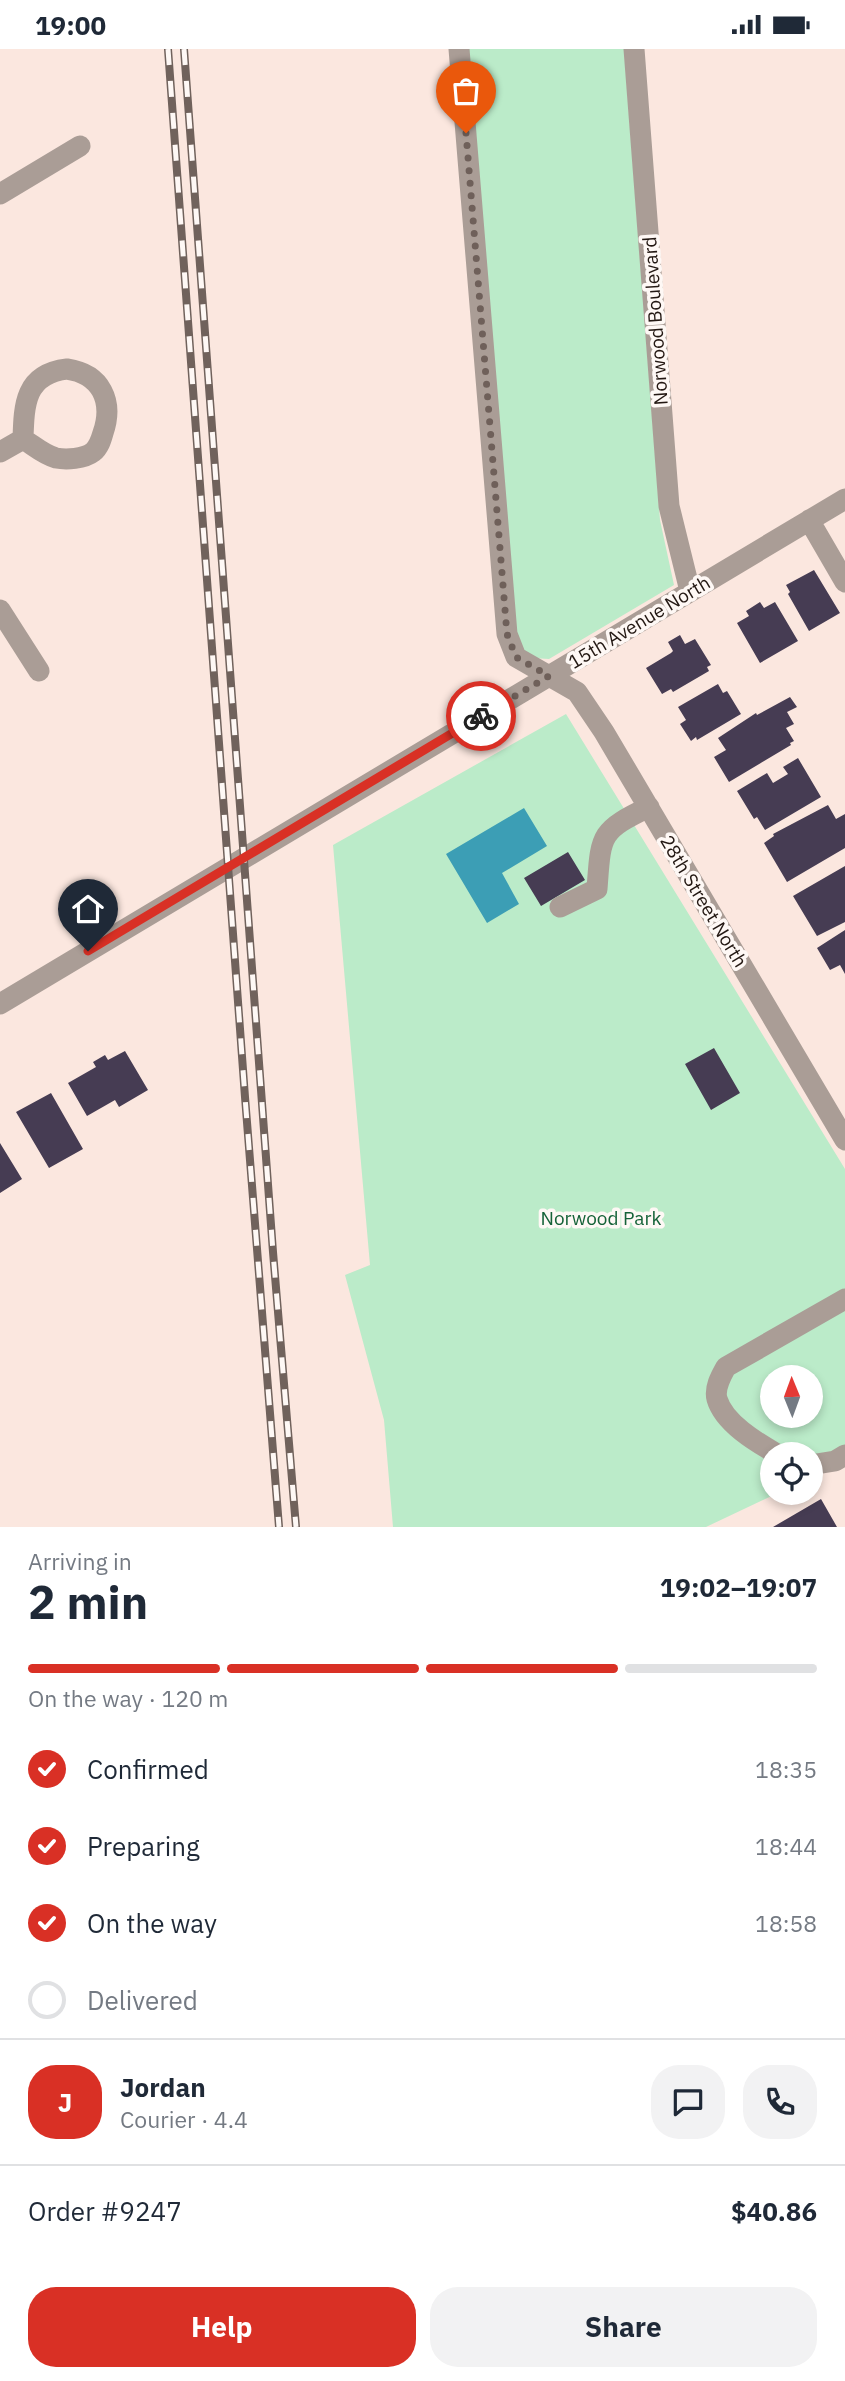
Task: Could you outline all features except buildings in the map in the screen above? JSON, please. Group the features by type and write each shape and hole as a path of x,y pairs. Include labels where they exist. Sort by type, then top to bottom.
{"street":[{"path":"459,49 507,634 516,657 549,676"},
{"name":"Norwood Boulevard","path":"634,49 669,506 690,591"},
{"path":"0,194 80,146"},
{"path":"55,370 78,370 94,379 105,392 108,404 107,421 99,444 92,453 82,458 58,459 23,439 28,393 40,378 55,370"},
{"path":"0,452 23,439"},
{"name":"15th Avenue North","path":"0,1004 845,499"},
{"path":"809,520 845,582"},
{"path":"0,610 40,671"},
{"name":"28th Street North","path":"549,676 577,692 604,732 845,1140"},
{"path":"561,907 597,889 602,840 607,831 620,821 649,807"},
{"path":"760,1444 738,1428 717,1400 716,1391 721,1375 726,1367 845,1300"},
{"path":"823,1463 835,1461 845,1455"}],"green space":[{"path":"459,49 624,49 660,520 674,585 549,659 516,657"},
{"name":"Norwood Park","path":"566,714 845,1169 845,1461 823,1471 823,1442 760,1442 760,1502 706,1527 393,1527 384,1420 345,1275 370,1265 333,845"}],"water":[{"path":"524,808 547,846 502,873 519,904 487,923 446,854"}],"railway":[{"path":"168,49 279,1527"},
{"path":"184,49 273,1252 296,1527"}],"way so far":[{"path":"466,133 507,634 516,657 549,676 481,716"}],"route":[{"path":"88,951 481,716"}]}
